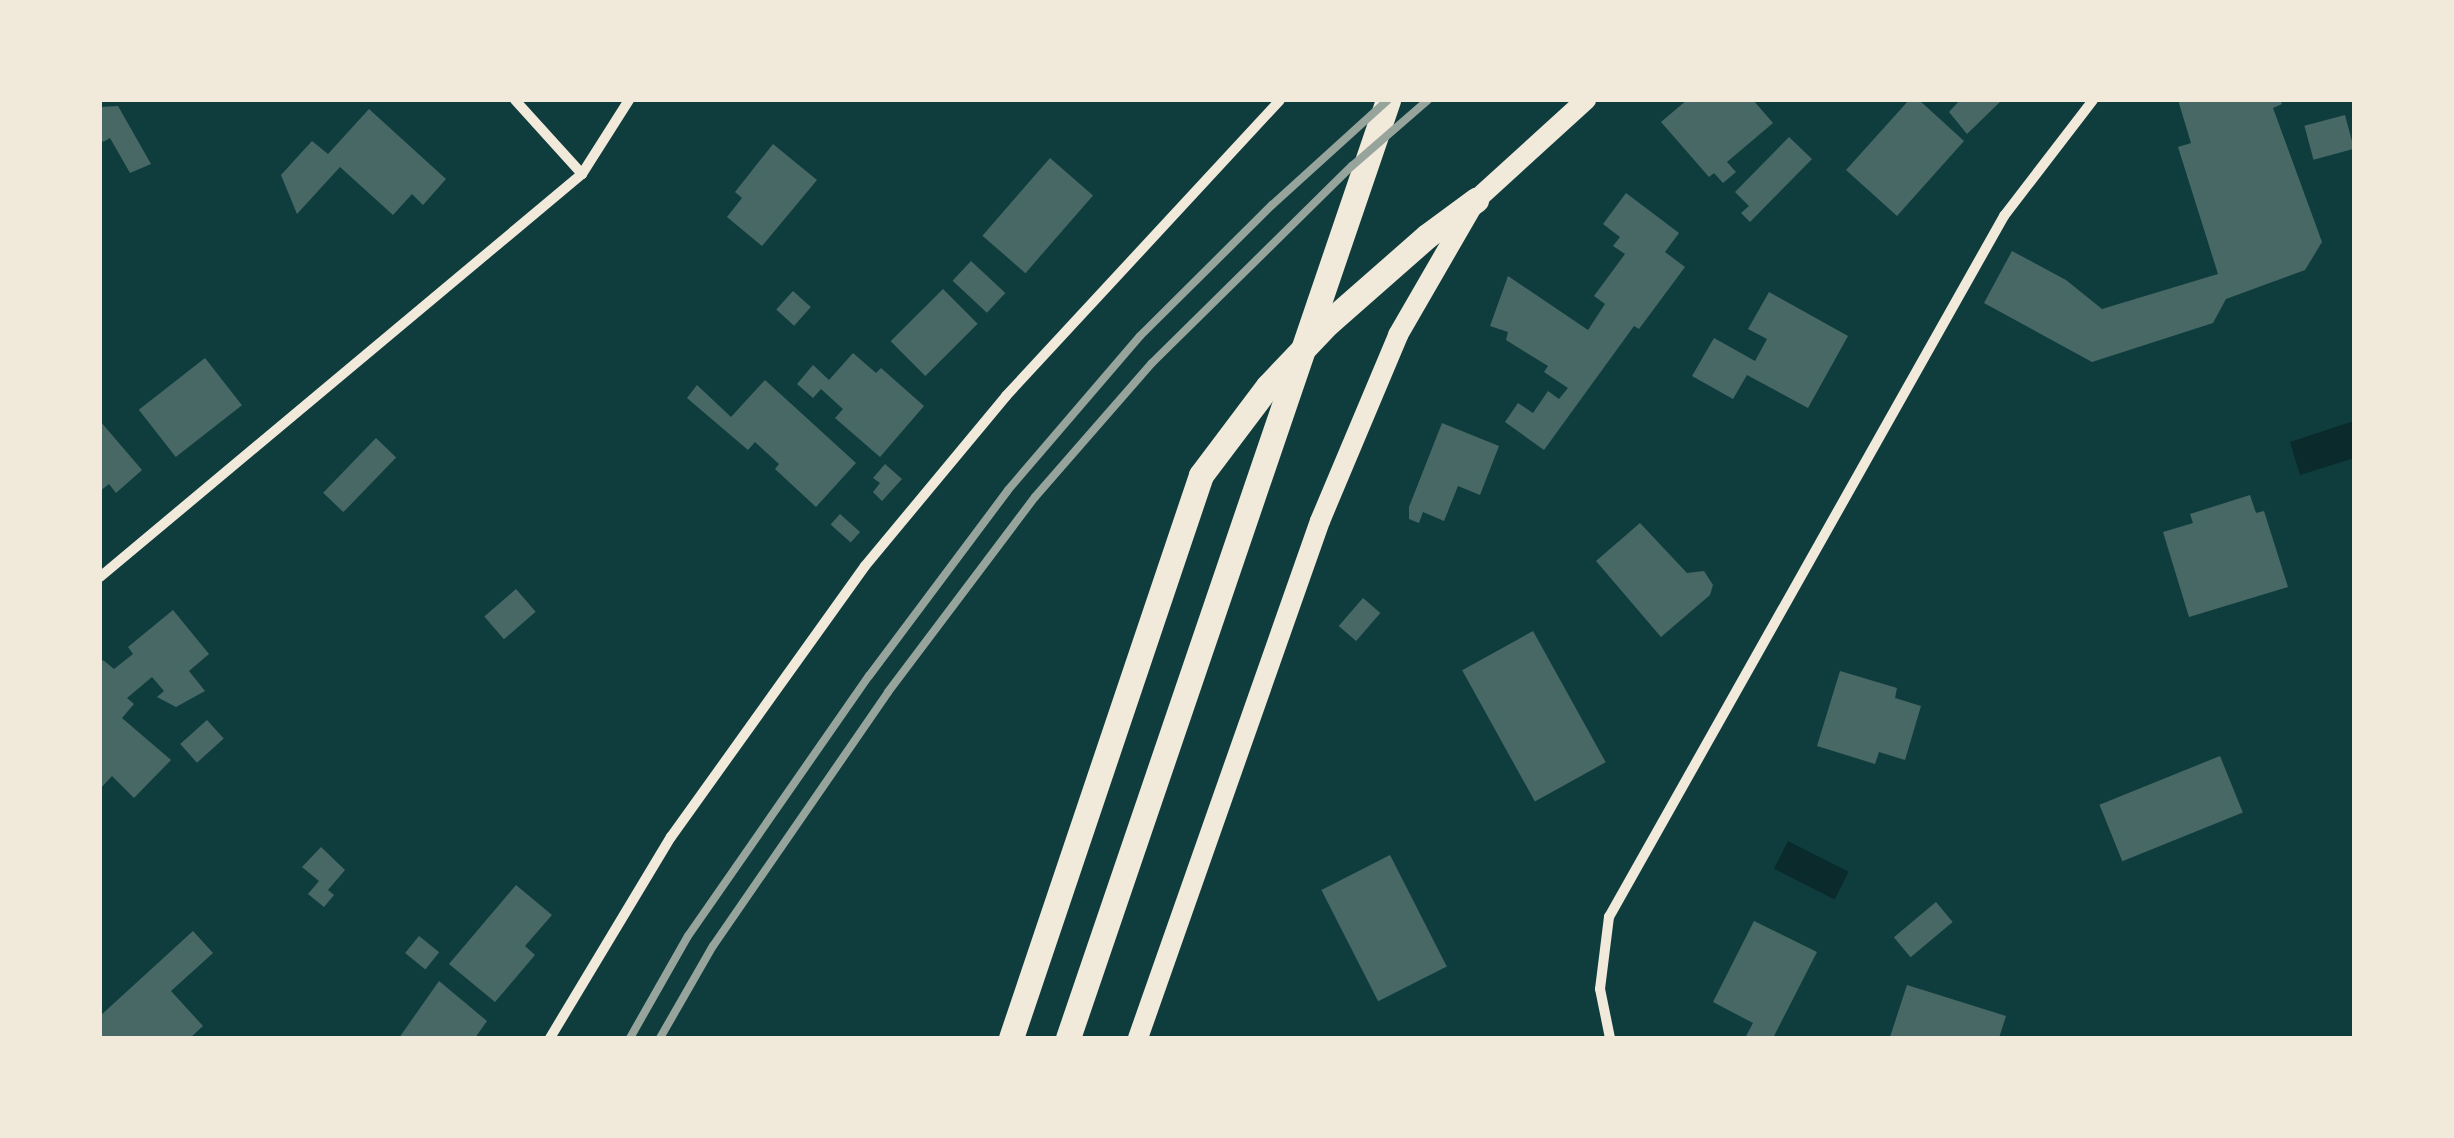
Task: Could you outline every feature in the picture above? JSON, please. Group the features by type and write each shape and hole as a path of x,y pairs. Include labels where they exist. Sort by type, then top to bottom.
{"main road":[{"path":"1068,1038 1388,100"},
{"path":"1011,1038 1201,474 1268,386 1328,323 1427,236 1476,200 1586,100"},
{"path":"1138,1038 1320,521 1398,334 1476,200"}],"street":[{"path":"515,100 582,174"},
{"path":"100,577 582,174 629,100"},
{"path":"550,1038 671,837 865,566 1006,396 1280,100"},
{"path":"1610,1038 1600,989 1609,917 2004,216 2093,100"}],"water":[{"path":"2354,421 2354,458 2300,475 2290,442"},
{"path":"1788,841 1849,872 1835,899 1774,869"}],"building":[{"path":"1687,100 1753,100 1773,123 1727,162 1736,172 1723,183 1714,173 1709,177 1661,122"},
{"path":"1909,100 1919,100 1964,141 1897,216 1846,170"},
{"path":"1960,100 2002,100 1967,134 1949,112"},
{"path":"2178,100 2280,100 2282,104 2273,108 2322,242 2305,270 2226,299 2213,323 2092,362 1984,303 2012,251 2066,280 2102,309 2218,274 2178,147 2191,143"},
{"path":"118,106 151,164 130,173 110,138 103,142 100,137 100,107"},
{"path":"369,109 446,179 423,205 412,194 393,215 340,167 297,214 281,175 312,141 328,154"},
{"path":"2345,115 2354,149 2313,160 2304,126"},
{"path":"1789,137 1812,159 1750,222 1741,213 1749,206 1735,192"},
{"path":"773,144 817,180 762,246 727,217 742,198 735,192"},
{"path":"1050,158 1093,195 1025,273 982,236"},
{"path":"1626,193 1679,233 1665,252 1685,267 1639,329 1634,326 1544,450 1505,422 1518,403 1533,413 1548,391 1559,399 1568,388 1544,372 1548,366 1506,340 1508,332 1490,326 1508,276 1588,330 1605,304 1594,296 1625,254 1613,246 1620,237 1603,224"},
{"path":"971,261 1005,293 987,313 953,281"},
{"path":"943,289 978,324 925,376 891,341"},
{"path":"793,291 811,307 794,326 776,310"},
{"path":"1769,292 1848,336 1808,408 1747,375 1733,399 1692,376 1714,338 1755,361 1767,339 1748,329"},
{"path":"853,353 876,373 881,368 924,406 880,457 835,418 843,409 821,389 813,398 797,384 813,365 829,380"},
{"path":"205,358 242,405 176,457 139,410"},
{"path":"765,380 856,463 816,507 775,469 779,464 755,442 748,450 687,398 697,385 731,417"},
{"path":"100,421 142,470 116,493 109,484 100,491"},
{"path":"1442,423 1499,446 1480,495 1458,486 1444,521 1423,512 1419,523 1409,519 1409,507"},
{"path":"376,438 396,457 343,512 323,493"},
{"path":"885,464 902,479 882,501 873,492 880,483 873,478"},
{"path":"2250,495 2256,513 2264,511 2288,587 2189,617 2163,532 2193,523 2190,514"},
{"path":"840,514 860,532 851,542 831,524"},
{"path":"1640,523 1687,573 1704,571 1713,585 1710,595 1661,637 1596,561"},
{"path":"516,589 536,612 504,639 484,617"},
{"path":"1363,598 1380,613 1356,641 1339,626"},
{"path":"173,610 209,654 189,671 205,691 176,707 157,697 164,691 152,677 127,698 134,704 122,718 171,760 134,798 112,776 100,789 100,664 103,660 114,669 133,654 128,647"},
{"path":"1533,631 1606,762 1535,801 1462,670"},
{"path":"1840,671 1897,688 1895,698 1921,706 1905,760 1879,752 1875,764 1817,746"},
{"path":"207,720 224,739 197,763 180,744"},
{"path":"2220,756 2243,813 2122,861 2099,805"},
{"path":"321,847 345,870 328,890 334,895 324,907 308,894 319,881 302,867"},
{"path":"1390,855 1447,966 1378,1001 1321,890"},
{"path":"516,885 552,915 525,946 535,955 495,1002 449,964"},
{"path":"1936,902 1953,922 1911,957 1894,937"},
{"path":"1754,921 1817,952 1773,1038 1745,1038 1753,1023 1713,1002"},
{"path":"193,931 213,953 171,991 203,1026 190,1038 100,1038 100,1016"},
{"path":"419,936 439,952 425,969 405,953"},
{"path":"439,981 487,1021 475,1038 399,1038"},
{"path":"1907,985 2006,1016 1999,1038 1890,1037"}],"railway":[{"path":"630,1038 688,936 869,676 1008,490 1140,336 1272,205 1388,100"},
{"path":"660,1038 713,946 888,692 1035,497 1152,363 1352,166 1428,100"}]}
